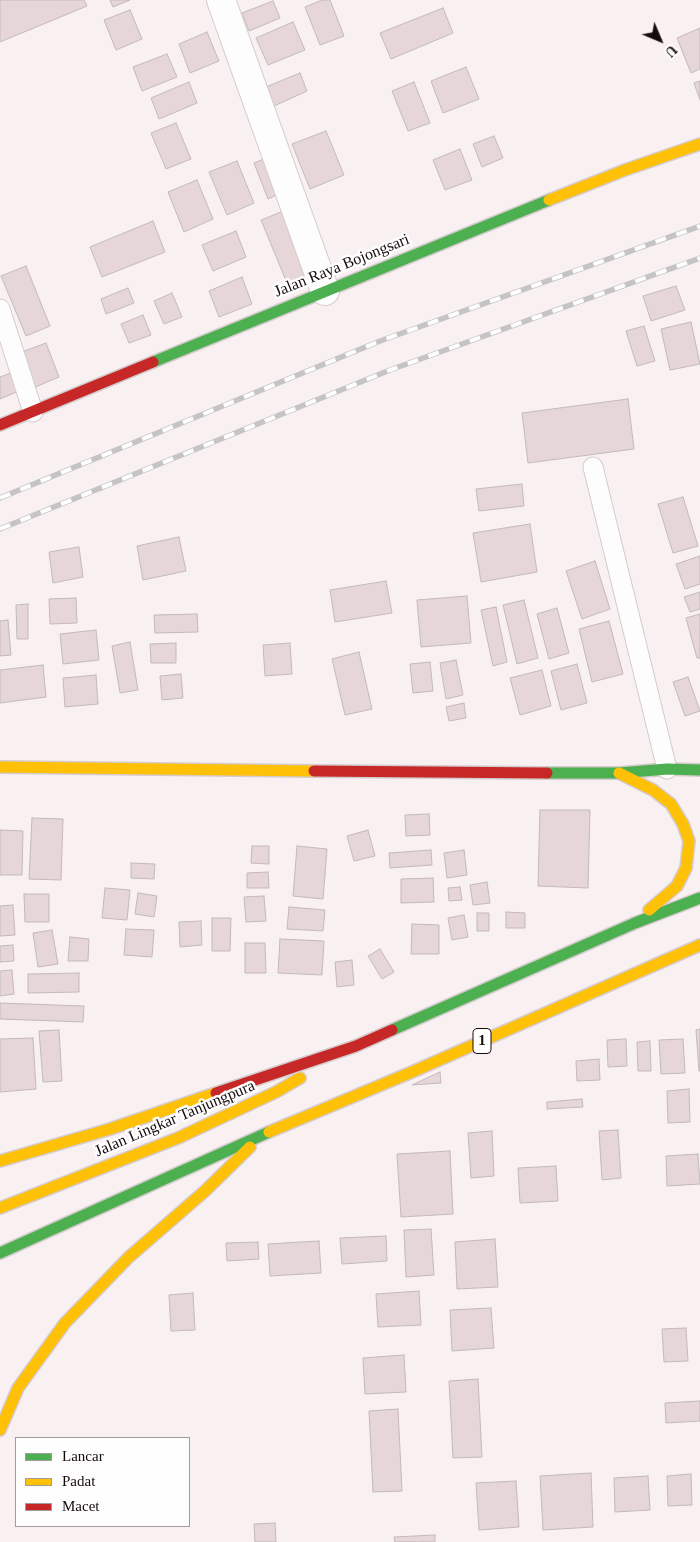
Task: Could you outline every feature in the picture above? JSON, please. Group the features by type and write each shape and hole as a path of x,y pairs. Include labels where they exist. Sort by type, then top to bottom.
{"main road":[{"name":"Jalan Raya Bojongsari","path":"0,425 458,236 625,170 700,144"},
{"path":"0,767 620,773 667,769 700,770"},
{"path":"620,773 653,790 671,804 683,824 689,841 686,868 678,886 635,923"},
{"path":"0,1161 110,1129 356,1046 635,923 700,898"},
{"name":"1","path":"0,1253 264,1134 412,1072 700,945"},
{"name":"Jalan Lingkar Tanjungpura","path":"0,1208 178,1138 276,1092 356,1046"},
{"path":"0,1430 18,1388 65,1323 129,1257 205,1191 264,1134"}],"street":[{"path":"221,0 325,290"}],"lane":[{"path":"0,309 33,412"},
{"path":"593,467 667,769"}],"building":[{"path":"0,0 84,0 87,6 0,42"},
{"path":"110,0 130,0 113,7"},
{"path":"322,0 330,0 344,36 320,45 305,7"},
{"path":"273,1 280,18 249,31 242,13"},
{"path":"443,8 453,33 391,59 380,33"},
{"path":"130,10 142,39 116,50 104,20"},
{"path":"293,22 305,50 268,65 256,38"},
{"path":"700,28 700,69 691,73 677,38"},
{"path":"207,32 219,61 190,73 179,44"},
{"path":"167,54 177,77 142,91 133,67"},
{"path":"466,67 479,99 443,113 431,81"},
{"path":"300,73 307,91 274,106 266,87"},
{"path":"700,81 700,100 694,83"},
{"path":"189,82 197,103 159,119 151,98"},
{"path":"414,82 430,123 408,131 392,91"},
{"path":"176,123 191,159 166,169 151,133"},
{"path":"326,131 344,175 310,189 292,144"},
{"path":"494,136 503,158 482,167 473,144"},
{"path":"460,149 472,180 445,190 433,160"},
{"path":"271,156 285,191 268,199 254,163"},
{"path":"237,161 254,203 227,215 209,172"},
{"path":"197,180 213,219 184,232 168,192"},
{"path":"291,208 316,271 287,283 261,220"},
{"path":"153,221 165,252 102,277 90,247"},
{"path":"236,231 246,257 213,271 202,245"},
{"path":"26,266 50,326 26,336 1,276"},
{"path":"242,277 252,304 219,317 209,291"},
{"path":"676,286 685,310 651,321 643,296"},
{"path":"128,288 134,303 106,314 101,299"},
{"path":"172,293 182,317 164,324 154,301"},
{"path":"143,315 151,335 129,343 121,324"},
{"path":"691,322 700,364 670,370 661,329"},
{"path":"644,326 655,361 637,366 626,331"},
{"path":"46,343 59,377 33,388 19,353"},
{"path":"11,373 19,391 0,399 0,377"},
{"path":"628,399 634,449 528,463 522,413"},
{"path":"522,484 524,506 479,511 476,489"},
{"path":"683,497 698,546 673,553 658,504"},
{"path":"530,524 537,572 481,582 473,533"},
{"path":"179,537 186,571 143,580 137,546"},
{"path":"79,547 83,577 53,583 49,552"},
{"path":"700,556 700,584 685,589 676,564"},
{"path":"595,561 610,609 582,619 566,571"},
{"path":"386,581 392,613 335,622 330,590"},
{"path":"700,592 700,609 690,612 684,597"},
{"path":"467,596 471,643 421,647 417,600"},
{"path":"76,598 77,623 50,624 49,599"},
{"path":"524,600 538,658 517,664 503,605"},
{"path":"28,604 28,639 17,639 16,605"},
{"path":"496,607 507,662 493,666 481,610"},
{"path":"557,608 569,653 549,659 537,614"},
{"path":"197,614 198,632 155,633 154,615"},
{"path":"700,614 700,658 697,658 686,618"},
{"path":"8,620 11,655 0,656 0,621"},
{"path":"609,621 623,674 592,682 579,629"},
{"path":"96,630 99,660 63,664 60,634"},
{"path":"130,642 138,690 120,693 112,646"},
{"path":"176,643 176,663 151,663 150,644"},
{"path":"290,643 292,674 265,676 263,645"},
{"path":"359,652 372,709 345,715 332,659"},
{"path":"456,660 463,695 446,699 440,663"},
{"path":"430,662 433,691 413,693 410,664"},
{"path":"577,664 587,703 561,710 551,671"},
{"path":"43,665 46,697 0,703 0,670"},
{"path":"542,670 551,706 520,715 510,678"},
{"path":"181,674 183,698 162,700 160,676"},
{"path":"96,675 98,704 65,707 63,678"},
{"path":"688,677 700,711 685,716 673,682"},
{"path":"464,703 466,718 449,721 446,707"},
{"path":"540,810 590,810 588,888 538,886"},
{"path":"429,814 430,835 406,836 405,815"},
{"path":"32,818 63,819 61,880 29,879"},
{"path":"0,830 23,831 22,875 0,875"},
{"path":"368,830 375,856 354,861 347,836"},
{"path":"252,846 269,846 269,864 251,863"},
{"path":"297,846 327,849 323,899 293,896"},
{"path":"431,850 432,865 390,868 389,853"},
{"path":"464,850 467,875 447,878 444,853"},
{"path":"131,863 155,864 154,879 131,878"},
{"path":"268,872 269,888 247,888 247,873"},
{"path":"433,878 434,902 401,903 401,879"},
{"path":"487,882 490,903 473,905 470,885"},
{"path":"460,887 462,900 449,901 448,888"},
{"path":"105,888 130,890 127,920 102,918"},
{"path":"138,893 157,896 154,917 135,914"},
{"path":"24,894 49,894 49,922 25,922"},
{"path":"264,896 266,921 246,922 244,897"},
{"path":"13,905 15,935 0,936 0,906"},
{"path":"289,907 325,910 323,931 287,929"},
{"path":"506,912 525,913 525,928 506,928"},
{"path":"477,913 489,913 489,931 477,931"},
{"path":"464,915 468,937 452,940 448,918"},
{"path":"212,918 231,918 230,951 212,951"},
{"path":"201,921 202,945 180,947 179,922"},
{"path":"412,924 439,925 439,954 411,954"},
{"path":"126,929 154,930 152,957 124,955"},
{"path":"52,930 58,964 38,967 33,933"},
{"path":"70,937 89,939 88,961 68,961"},
{"path":"280,939 324,941 322,975 278,973"},
{"path":"245,943 265,943 266,973 245,973"},
{"path":"13,945 14,961 0,962 0,946"},
{"path":"380,949 394,972 382,979 368,956"},
{"path":"352,960 354,985 337,987 335,962"},
{"path":"12,970 14,994 0,996 0,971"},
{"path":"79,973 79,992 28,993 28,974"},
{"path":"0,1003 84,1006 83,1022 0,1019"},
{"path":"700,1029 700,1071 699,1071 696,1030"},
{"path":"59,1030 62,1081 43,1082 39,1031"},
{"path":"33,1038 36,1089 0,1092 0,1039"},
{"path":"626,1039 627,1066 608,1067 607,1040"},
{"path":"683,1039 685,1073 661,1074 659,1040"},
{"path":"650,1041 651,1071 638,1071 637,1042"},
{"path":"599,1059 600,1080 577,1081 576,1061"},
{"path":"440,1072 441,1083 412,1085"},
{"path":"689,1089 690,1122 668,1123 667,1091"},
{"path":"582,1099 583,1107 547,1109 547,1102"},
{"path":"618,1130 621,1178 602,1180 599,1131"},
{"path":"492,1131 494,1176 471,1178 468,1133"},
{"path":"450,1151 453,1214 401,1217 397,1154"},
{"path":"698,1154 700,1184 667,1186 666,1156"},
{"path":"556,1166 558,1201 520,1203 518,1168"},
{"path":"431,1229 434,1275 406,1277 404,1230"},
{"path":"386,1236 387,1261 342,1264 340,1238"},
{"path":"495,1239 498,1287 457,1289 455,1242"},
{"path":"319,1241 321,1273 270,1276 268,1244"},
{"path":"258,1242 259,1259 227,1261 226,1243"},
{"path":"419,1291 421,1325 378,1327 376,1294"},
{"path":"193,1293 195,1330 171,1331 169,1295"},
{"path":"491,1308 494,1348 452,1351 450,1310"},
{"path":"686,1328 688,1361 664,1362 662,1329"},
{"path":"404,1355 406,1392 365,1394 363,1358"},
{"path":"478,1379 482,1457 453,1458 449,1381"},
{"path":"700,1401 700,1421 666,1423 665,1403"},
{"path":"398,1409 402,1491 373,1492 369,1411"},
{"path":"591,1473 593,1527 543,1530 540,1476"},
{"path":"691,1474 692,1505 668,1506 667,1476"},
{"path":"648,1476 650,1510 615,1512 614,1478"},
{"path":"516,1481 519,1527 479,1530 476,1483"},
{"path":"275,1523 276,1542 255,1542 254,1524"},
{"path":"435,1535 435,1542 395,1542 394,1537"}],"railway":[{"path":"0,498 380,341 700,226"},
{"path":"0,529 390,370 700,258"}],"traffic: fast":[{"path":"153,362 549,200"},
{"path":"547,773 619,773 667,769 700,770"},
{"path":"392,1030 635,923 700,898"},
{"path":"0,1253 269,1132"}],"traffic: slow":[{"path":"549,200 625,170 700,144"},
{"path":"0,767 314,771"},
{"path":"619,773 653,790 671,804 683,824 689,841 686,868 677,886 649,910"},
{"path":"269,1132 412,1072 700,945"},
{"path":"0,1208 178,1138 276,1092 300,1078"},
{"path":"0,1161 110,1129 216,1093"},
{"path":"0,1430 18,1388 65,1323 129,1257 205,1191 250,1147"}],"traffic: jam":[{"path":"0,425 153,362"},
{"path":"314,771 547,773"},
{"path":"216,1093 356,1046 392,1030"}]}
